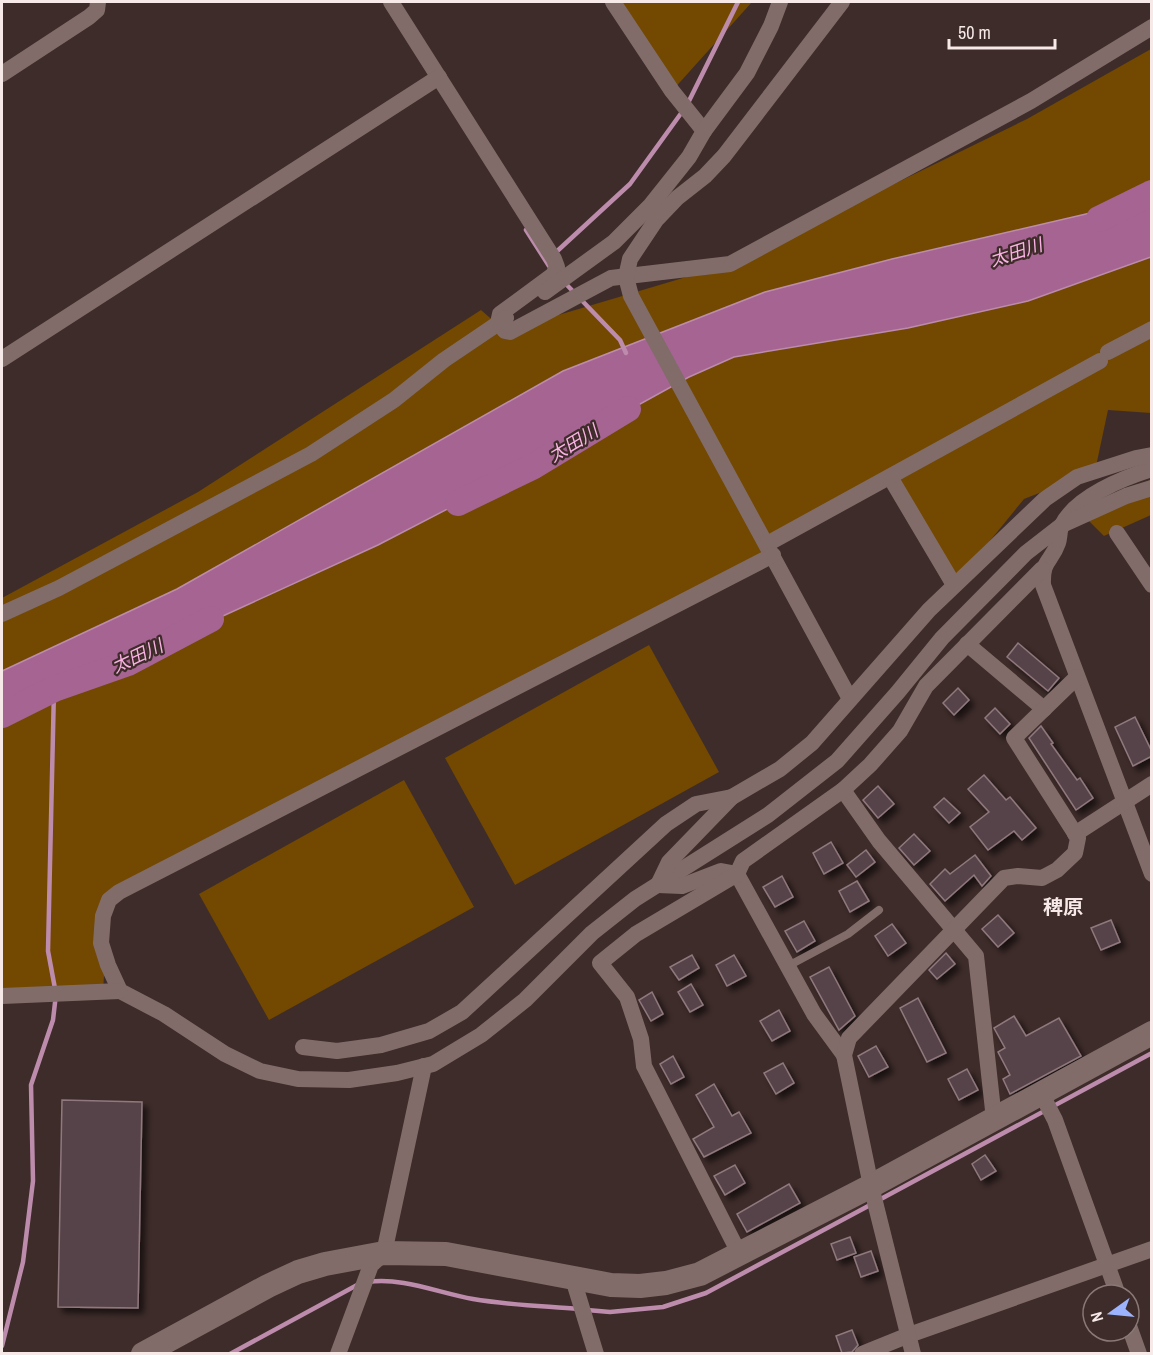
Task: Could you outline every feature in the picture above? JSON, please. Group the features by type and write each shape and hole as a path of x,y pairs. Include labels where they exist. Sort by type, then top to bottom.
{"street":[{"path":"2,74 89,17 98,10 98,2"},
{"path":"391,2 556,267 553,275 500,314 498,323"},
{"path":"613,2 672,92 704,131"},
{"path":"2,614 59,588 311,454 393,400 444,360 614,242 650,206 689,158 704,131 747,74 771,26 780,2"},
{"path":"842,2 724,156 705,176 676,198 656,220 630,260 626,277 632,296 850,699"},
{"path":"498,323 505,331 510,332 611,278 730,264 1031,101 1152,27"},
{"path":"2,359 439,77"},
{"path":"120,991 101,943 103,916 109,900 119,892 890,477 1152,329"},
{"path":"658,885 669,862 732,797 780,769 812,743 929,610 1044,500 1077,477 1152,455"},
{"path":"740,1255 644,1066 641,1039 627,997 600,963 636,934 737,874 743,861 843,790 870,765 900,731 926,686 1042,569 1058,544 1062,525 1074,509 1099,491 1152,470"},
{"path":"890,477 954,585"},
{"path":"2,996 120,991 164,1014 225,1054 260,1071 298,1079 349,1080 397,1073 433,1064 481,1035 525,1000 592,933 635,899 768,815 837,761 942,638 1026,553 1062,525 1126,496 1152,488"},
{"path":"1117,533 1152,585"},
{"path":"1042,569 1043,585 1152,874"},
{"path":"967,644 1044,709"},
{"path":"844,1055 849,1038 1004,878 1018,876 1042,878 1057,870 1075,853 1078,838 1014,738 1077,677"},
{"path":"1075,834 1152,784"},
{"path":"843,790 879,841 976,956 994,1119"},
{"path":"303,1047 337,1051 381,1045 429,1031 445,1022 462,1012 666,824 696,804 732,797"},
{"path":"658,885 682,886 721,870 737,874 814,1014 844,1055 871,1186 913,1353"},
{"path":"143,1353 161,1348 268,1286 298,1272 384,1253 446,1254 611,1285 640,1286 666,1283 700,1274 871,1186 1152,1033"},
{"path":"338,1353 371,1265 384,1253 424,1066"},
{"path":"1041,1093 1055,1120 1114,1283"},
{"path":"862,1353 1152,1250"},
{"path":"573,1279 596,1353"}],"lane":[{"path":"788,966 848,934 879,910"}],"shaded area":[{"path":"604,2 752,2 672,91"},
{"path":"1151,49 1151,193 1129,204 892,259 765,292 563,371 177,589 2,671 2,598 198,492 481,310 505,331 730,264 1027,119"},
{"path":"1151,257 1151,413 1108,410 1095,471 1024,499 954,585 892,479 613,637 109,900 103,991 2,996 2,714 96,674 378,545 488,488 689,377 734,357 908,328 1028,301"},
{"path":"1151,479 1151,515 1104,536 1083,515 1126,496"},
{"path":"649,645 719,772 515,885 445,758"},
{"path":"404,780 474,907 269,1020 199,894"}],"water":[{"path":"1151,193 1151,257 1028,301 908,328 734,357 689,377 488,488 378,545 96,674 2,714 2,671 177,589 563,371 765,292 892,259 1129,204"}],"building":[{"path":"1018,643 1059,678 1048,691 1007,657"},
{"path":"958,688 969,700 954,715 943,703"},
{"path":"995,708 1010,724 1000,734 985,718"},
{"path":"1135,717 1152,756 1133,766 1115,727"},
{"path":"1041,726 1077,780 1080,778 1093,798 1076,810 1029,738"},
{"path":"984,775 1006,800 1010,797 1036,828 1022,840 1014,831 988,850 970,827 989,812 968,789"},
{"path":"878,786 894,804 878,818 863,800"},
{"path":"944,798 960,813 949,823 934,807"},
{"path":"914,834 930,851 914,865 899,848"},
{"path":"831,842 843,863 824,874 813,853"},
{"path":"866,850 875,862 856,877 847,865"},
{"path":"975,855 991,876 982,886 974,875 945,901 930,884 945,869 950,874"},
{"path":"782,876 793,897 775,907 763,887"},
{"path":"857,881 869,901 850,912 839,891"},
{"path":"998,915 1014,933 998,947 982,929"},
{"path":"1111,920 1120,942 1101,950 1091,928"},
{"path":"804,921 815,941 797,952 785,931"},
{"path":"892,924 906,943 888,956 875,936"},
{"path":"946,953 955,964 937,979 929,970"},
{"path":"692,955 699,968 679,980 670,967"},
{"path":"734,955 746,976 727,986 716,965"},
{"path":"829,967 855,1016 839,1030 810,977"},
{"path":"691,984 703,1005 690,1012 678,992"},
{"path":"652,992 663,1014 651,1021 639,1000"},
{"path":"918,998 946,1053 927,1062 900,1008"},
{"path":"779,1010 790,1031 772,1041 760,1021"},
{"path":"1014,1016 1026,1036 1059,1018 1081,1056 1010,1094 1003,1079 1010,1075 998,1052 1005,1048 994,1028"},
{"path":"876,1046 888,1067 869,1077 858,1056"},
{"path":"673,1056 684,1077 671,1084 660,1064"},
{"path":"783,1063 794,1083 776,1094 764,1073"},
{"path":"967,1069 978,1090 959,1100 948,1079"},
{"path":"714,1084 732,1116 739,1112 751,1133 704,1157 693,1139 714,1127 696,1095"},
{"path":"62,1100 142,1102 138,1308 58,1307"},
{"path":"985,1155 996,1171 981,1180 972,1164"},
{"path":"735,1165 745,1183 725,1195 714,1176"},
{"path":"789,1184 800,1203 747,1232 737,1214"},
{"path":"850,1237 856,1253 837,1260 831,1244"},
{"path":"871,1251 878,1271 861,1277 854,1257"},
{"path":"852,1330 858,1345 852,1352 842,1353 836,1336"}],"waterway":[{"path":"687,105 738,2"},
{"path":"554,254 630,184 682,112"},
{"name":"太田川","path":"1099,219 1152,193"},
{"path":"526,230 549,266"},
{"path":"565,283 620,340 626,353"},
{"name":"太田川","path":"458,503 534,466 628,409"},
{"name":"太田川","path":"2,715 54,689 128,663 211,619"},
{"path":"2,1346 23,1262 33,1181 31,1085 53,1020 56,994 48,951 54,689"},
{"path":"879,1200 1152,1053"},
{"path":"587,1310 610,1312 663,1307 706,1293 872,1204"},
{"path":"368,1282 407,1284 486,1301 579,1309"},
{"path":"230,1354 359,1284"}],"district":[{"name":"稗原","path":"1063,906"}]}
